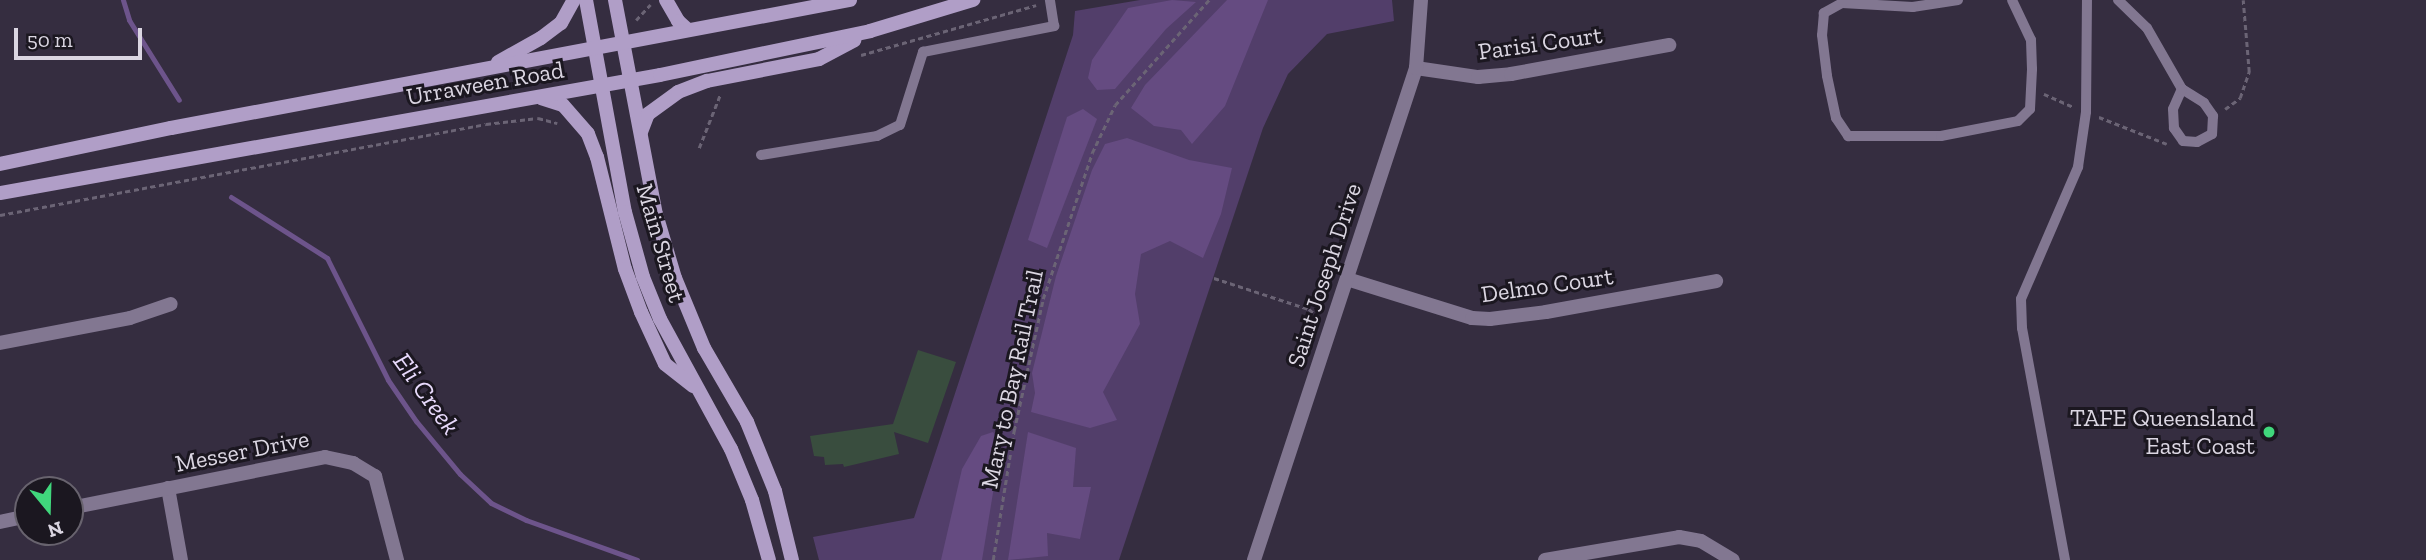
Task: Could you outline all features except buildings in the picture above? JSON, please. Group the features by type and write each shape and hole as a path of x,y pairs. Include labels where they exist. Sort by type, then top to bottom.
{"main road":[{"path":"481,70 551,31 561,23 574,0"},
{"name":"Main Street","path":"586,0 625,212 643,276 660,319 731,449 752,500 769,560"},
{"name":"Main Street","path":"615,0 656,214 675,278 704,348 747,422 775,491 792,560"},
{"path":"666,0 678,21 688,30"},
{"name":"Urraween Road","path":"0,164 171,128 850,0"},
{"name":"Urraween Road","path":"0,193 630,81 870,31 973,0"},
{"path":"641,132 648,114 678,92 707,80 819,59 870,31"},
{"path":"537,97 563,105 587,134 597,157 625,268 641,312 665,364 700,392"}],"street":[{"name":"Saint Joseph Drive","path":"1257,559 1416,68 1421,0"},
{"name":"Parisi Court","path":"1416,68 1478,77 1669,45"},
{"name":"Delmo Court","path":"1347,279 1472,318 1490,319 1546,312 1716,281"},
{"path":"0,343 130,318 171,304"},
{"name":"Messer Drive","path":"84,505 325,457 353,463 375,476 397,560"},
{"path":"168,488 181,560"},
{"path":"1545,560 1679,537 1701,541 1733,560"}],"lane":[{"path":"761,155 877,136 900,125 923,52 1054,26 1050,0"},
{"path":"1958,0 1913,7 1842,3 1824,13 1822,34 1827,76 1836,117 1848,136 1941,136 2018,121 2030,108 2031,40 2012,0"},
{"path":"2065,560 2022,328 2021,299 2078,167 2086,112 2087,0"},
{"path":"2118,0 2147,28 2182,89 2204,103 2213,116 2212,134 2197,142 2183,141 2174,128 2173,109 2182,89"}],"path":[{"path":"631,21 639,19 655,0"},
{"name":"Mary to Bay Rail Trail","path":"993,560 1014,430 1042,299 1092,153 1115,105 1209,0"},
{"path":"2213,116 2240,98 2249,72 2243,0"},
{"path":"2031,88 2173,146 2183,141"},
{"path":"699,148 722,89"},
{"path":"0,215 486,124 538,118 562,125"},
{"path":"1214,278 1309,309 1332,324"}],"shaded area":[{"path":"1140,0 1392,0 1394,21 1327,34 1288,74 1263,128 1119,560 819,560 813,537 914,518 1073,35 1075,11"},
{"path":"1172,0 1196,2 1166,29 1115,89 1097,90 1088,78 1092,60 1128,8"},
{"path":"1227,0 1268,0 1225,106 1192,144 1181,130 1154,126 1131,108 1145,85"},
{"path":"1083,109 1097,119 1047,248 1028,240 1067,117"},
{"path":"1127,138 1189,160 1232,168 1221,214 1203,258 1170,241 1141,254 1135,294 1140,324 1103,392 1117,420 1090,428 1031,412 1035,393 1032,373 1056,276 1092,170 1105,144"},
{"path":"993,432 1001,444 982,560 941,560 962,469 981,436"},
{"path":"1028,432 1076,448 1073,487 1091,487 1080,539 1047,533 1048,556 1008,560"}],"waterway":[{"name":"Eli Creek","path":"123,0 129,20 179,100"},
{"name":"Eli Creek","path":"231,197 327,258 388,380 416,421 460,474 491,503 526,520 637,560"}],"place":[{"name":"TAFE Queensland East Coast","path":"2269,432"}]}
